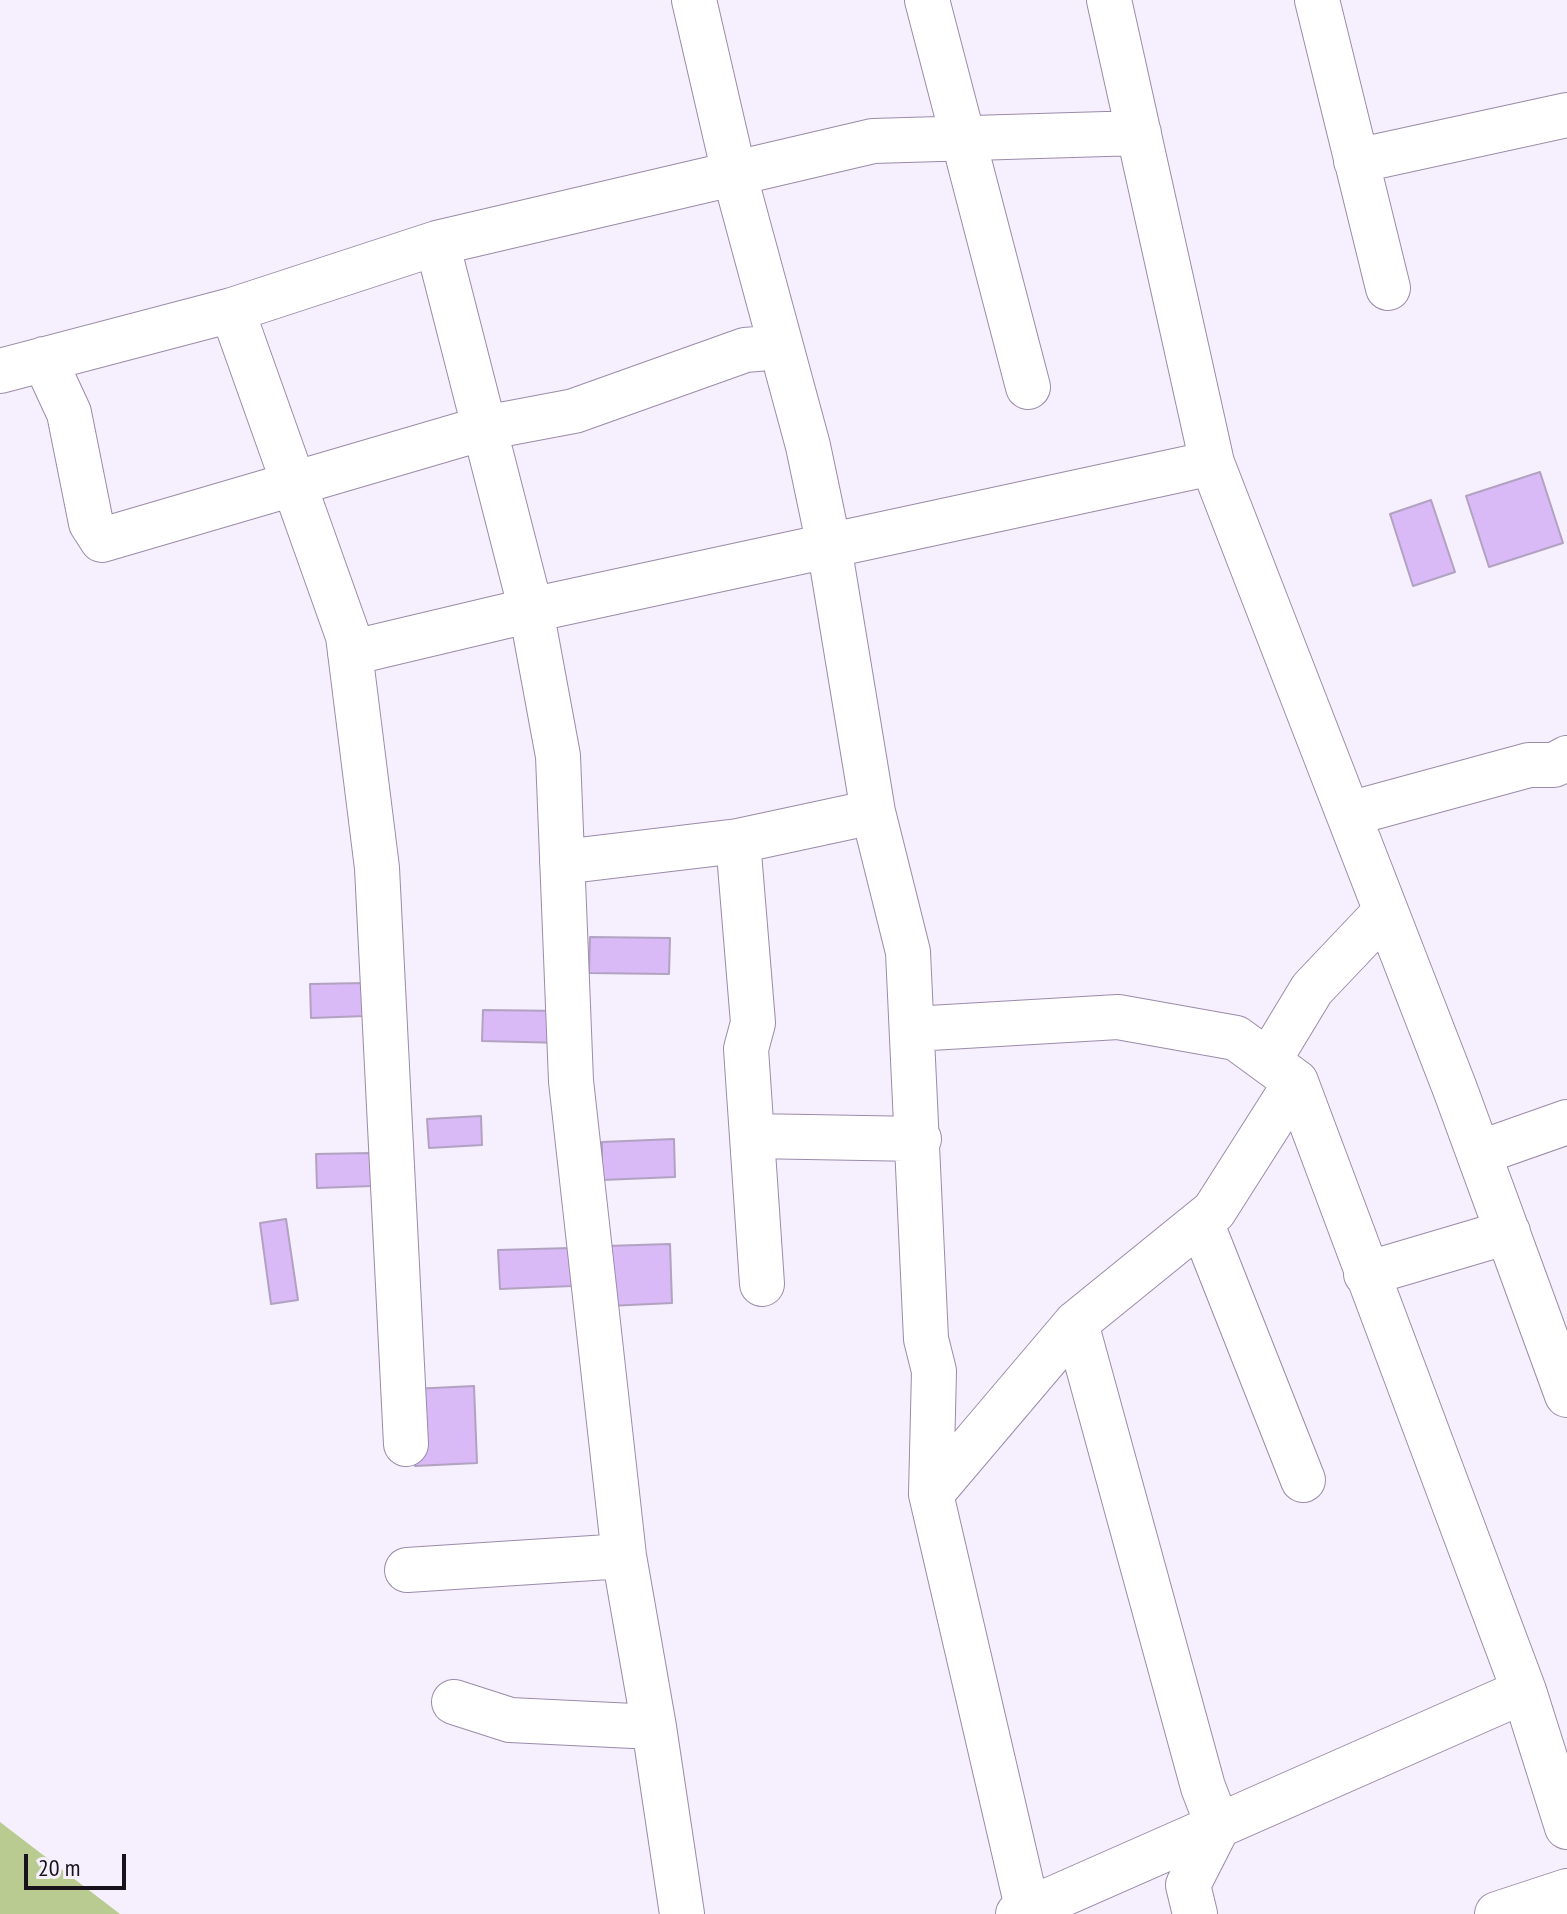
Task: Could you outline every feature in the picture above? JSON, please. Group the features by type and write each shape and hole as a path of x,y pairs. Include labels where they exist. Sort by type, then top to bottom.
{"street":[{"path":"694,0 734,173 808,446 829,546 873,812 908,952 926,1339 934,1371 931,1494 1023,1912 1524,1691"},
{"path":"927,0 1028,387"},
{"path":"1109,0 1212,463 1479,1153 1567,1395"},
{"path":"1317,0 1388,288"},
{"path":"1356,161 1567,115"},
{"path":"0,371 232,310 437,243 873,141 1139,133"},
{"path":"437,243 531,610 558,756 571,1081 624,1556 682,1914"},
{"path":"232,310 348,636 377,868 406,1444"},
{"path":"44,359 69,413 91,523 102,540 484,428 574,411 745,350 780,347"},
{"path":"350,653 531,610 1212,463"},
{"path":"1349,814 1529,765 1554,765 1567,758"},
{"path":"562,862 738,841 873,812"},
{"path":"738,841 753,1023 746,1049 762,1284"},
{"path":"931,1494 1076,1323 1214,1211 1282,1071 1312,989 1386,911"},
{"path":"913,1029 1118,1017 1236,1038 1282,1071 1366,1274 1524,1691 1567,1827"},
{"path":"1479,1153 1567,1122"},
{"path":"752,1136 919,1139"},
{"path":"1201,1222 1303,1480"},
{"path":"1366,1274 1508,1232"},
{"path":"1076,1323 1203,1787 1218,1826 1188,1885 1195,1914"},
{"path":"407,1570 624,1556"},
{"path":"454,1702 510,1720 654,1727"},
{"path":"1497,1914 1567,1891"}],"green space":[{"path":"0,1822 120,1914 0,1914"}],"building":[{"path":"1540,472 1563,543 1489,567 1466,496"},
{"path":"1431,500 1455,572 1413,586 1390,514"},
{"path":"590,937 670,938 669,974 589,973"},
{"path":"365,983 366,1016 311,1018 310,984"},
{"path":"483,1010 565,1011 565,1043 482,1041"},
{"path":"481,1116 482,1145 429,1148 427,1119"},
{"path":"674,1139 675,1177 602,1180 602,1142"},
{"path":"371,1153 372,1186 317,1188 316,1154"},
{"path":"286,1219 298,1300 271,1304 260,1223"},
{"path":"670,1244 672,1303 608,1306 606,1246"},
{"path":"571,1248 572,1286 500,1289 498,1250"},
{"path":"474,1386 477,1463 415,1466 412,1389"}]}
